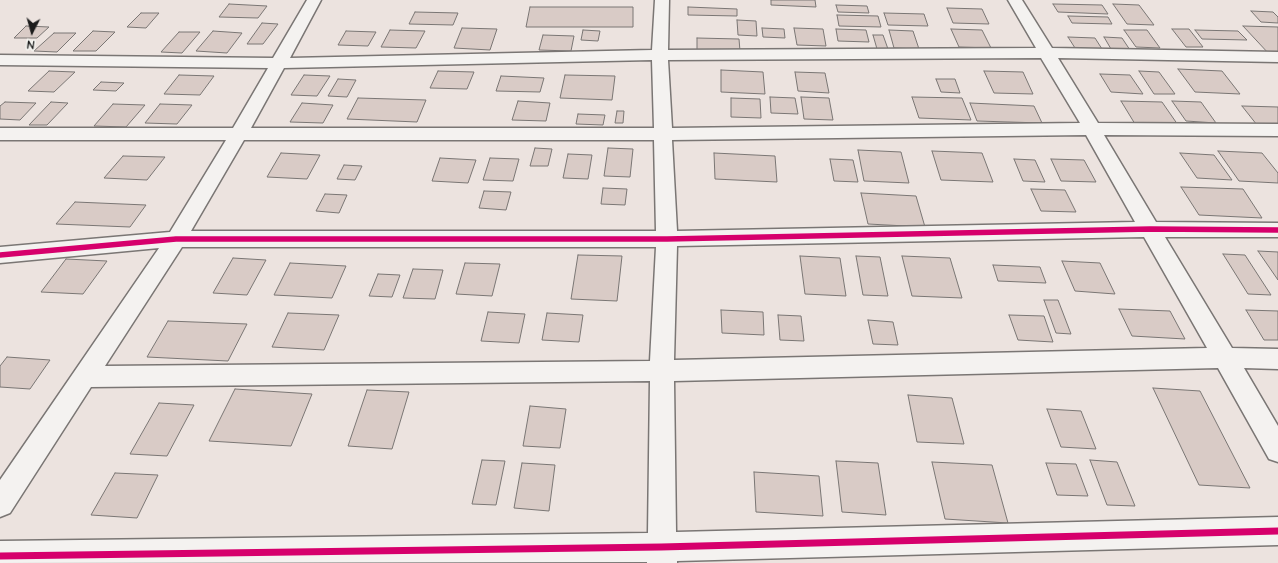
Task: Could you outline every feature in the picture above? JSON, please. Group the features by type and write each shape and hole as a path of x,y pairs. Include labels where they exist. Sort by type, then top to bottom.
{"street":[{"path":"0,504 176,239 238,135 314,0"},
{"path":"662,0 660,55 667,239 662,371 662,555"},
{"path":"1015,0 1092,129 1278,450"},
{"path":"0,60 278,63 660,55 1047,53 1278,57"},
{"path":"0,134 663,134 1092,129 1278,130"},
{"path":"0,255 176,239 667,239 1150,229 1278,230"},
{"path":"85,376 662,371 1225,358 1278,359"},
{"path":"0,556 662,555 1278,530"}],"building":[{"path":"771,0 815,0 816,7 771,5"},
{"path":"229,4 267,6 258,18 219,17"},
{"path":"1053,4 1102,5 1108,14 1058,12"},
{"path":"1113,4 1139,5 1154,25 1127,24"},
{"path":"836,5 867,6 869,13 838,12"},
{"path":"530,7 633,7 633,27 526,27"},
{"path":"688,7 737,9 737,16 688,15"},
{"path":"947,8 982,9 989,24 953,23"},
{"path":"1251,11 1273,12 1278,17 1278,23 1261,22"},
{"path":"415,12 458,13 453,25 409,24"},
{"path":"141,13 159,13 146,28 127,27"},
{"path":"884,13 924,14 928,26 888,25"},
{"path":"837,15 878,16 881,27 839,26"},
{"path":"1068,16 1108,17 1112,24 1072,23"},
{"path":"737,20 756,21 757,36 738,35"},
{"path":"262,23 278,24 263,44 247,44"},
{"path":"26,26 49,27 37,38 14,38"},
{"path":"1243,26 1278,27 1278,55 1270,55"},
{"path":"462,28 497,29 490,50 454,48"},
{"path":"762,28 784,29 785,38 763,37"},
{"path":"794,28 823,29 826,46 797,45"},
{"path":"836,29 866,30 869,42 838,41"},
{"path":"951,29 982,30 991,48 959,47"},
{"path":"1172,29 1189,29 1203,47 1186,47"},
{"path":"390,30 425,31 416,48 381,47"},
{"path":"583,30 600,31 598,41 581,40"},
{"path":"889,30 913,31 919,49 894,48"},
{"path":"1124,30 1147,30 1160,48 1136,47"},
{"path":"1195,30 1238,31 1247,40 1202,39"},
{"path":"93,31 115,32 96,51 73,51"},
{"path":"213,31 242,33 227,53 196,51"},
{"path":"346,31 376,32 368,46 338,45"},
{"path":"179,32 200,32 182,53 161,52"},
{"path":"54,33 76,33 57,52 34,51"},
{"path":"543,35 574,36 571,51 539,50"},
{"path":"873,35 883,35 888,49 877,49"},
{"path":"1068,37 1095,38 1102,49 1075,48"},
{"path":"1104,37 1122,38 1130,50 1111,49"},
{"path":"697,38 739,39 740,51 697,50"},
{"path":"1178,69 1222,71 1240,94 1195,92"},
{"path":"721,70 763,72 765,94 721,92"},
{"path":"49,71 75,72 54,92 28,91"},
{"path":"438,71 474,72 467,89 430,88"},
{"path":"984,71 1023,72 1033,94 994,93"},
{"path":"1139,71 1159,72 1175,94 1154,94"},
{"path":"795,72 825,73 829,93 798,91"},
{"path":"1100,74 1130,75 1143,94 1111,92"},
{"path":"179,75 214,76 200,95 164,94"},
{"path":"304,75 330,76 317,96 291,95"},
{"path":"565,75 615,76 612,100 560,98"},
{"path":"501,76 544,78 540,92 496,91"},
{"path":"338,79 356,80 347,97 328,96"},
{"path":"936,79 955,79 960,93 941,92"},
{"path":"101,82 124,83 116,91 93,90"},
{"path":"770,97 795,98 798,114 771,113"},
{"path":"801,97 829,98 833,120 804,119"},
{"path":"912,97 962,98 971,120 919,118"},
{"path":"358,98 426,100 417,122 347,119"},
{"path":"731,98 760,99 761,118 731,117"},
{"path":"518,101 550,103 546,121 512,120"},
{"path":"1121,101 1162,102 1178,125 1135,124"},
{"path":"1172,101 1201,102 1216,123 1186,121"},
{"path":"5,102 36,103 20,120 0,119 0,106"},
{"path":"51,102 68,103 47,125 29,125"},
{"path":"302,103 333,105 323,123 290,122"},
{"path":"970,103 1034,106 1042,123 977,121"},
{"path":"113,104 145,105 126,127 94,126"},
{"path":"160,104 192,105 177,124 145,123"},
{"path":"1242,106 1278,107 1278,126 1257,125"},
{"path":"617,111 624,111 623,123 615,123"},
{"path":"578,114 605,115 603,125 576,124"},
{"path":"535,148 552,149 548,166 530,166"},
{"path":"608,148 633,149 630,177 604,176"},
{"path":"858,150 901,152 909,183 864,181"},
{"path":"932,151 982,153 993,182 941,180"},
{"path":"1218,151 1262,153 1278,173 1278,183 1239,181"},
{"path":"281,153 320,155 307,179 267,177"},
{"path":"714,153 775,156 777,182 715,179"},
{"path":"1180,153 1214,155 1232,180 1197,178"},
{"path":"568,154 592,155 588,179 563,178"},
{"path":"123,156 165,157 147,180 104,178"},
{"path":"440,158 476,160 468,183 432,181"},
{"path":"490,158 519,159 513,181 483,180"},
{"path":"830,159 853,160 858,182 834,181"},
{"path":"1014,159 1035,160 1045,182 1023,181"},
{"path":"1051,159 1084,160 1096,182 1061,181"},
{"path":"344,165 362,166 355,180 337,179"},
{"path":"1181,187 1243,189 1262,218 1199,215"},
{"path":"603,188 627,189 625,205 601,204"},
{"path":"1031,189 1065,190 1076,212 1041,211"},
{"path":"484,191 511,192 506,210 479,208"},
{"path":"861,193 916,196 925,227 868,224"},
{"path":"325,194 347,195 339,213 316,211"},
{"path":"75,202 146,205 130,227 56,224"},
{"path":"1258,251 1278,252 1278,280"},
{"path":"1223,254 1245,255 1271,295 1248,294"},
{"path":"578,255 622,256 617,301 571,299"},
{"path":"800,256 840,258 846,296 805,294"},
{"path":"856,256 880,257 888,296 863,295"},
{"path":"902,256 950,258 962,298 912,296"},
{"path":"233,258 266,260 247,295 213,293"},
{"path":"66,259 107,261 83,294 41,292"},
{"path":"1062,261 1100,263 1115,294 1075,291"},
{"path":"290,263 346,266 332,298 274,295"},
{"path":"465,263 500,264 492,296 456,294"},
{"path":"993,265 1040,267 1046,283 998,281"},
{"path":"413,269 443,270 435,299 403,298"},
{"path":"378,274 400,275 392,297 369,296"},
{"path":"1044,300 1058,300 1071,334 1056,333"},
{"path":"1119,309 1170,311 1185,339 1132,336"},
{"path":"721,310 763,312 764,335 722,333"},
{"path":"1246,310 1278,311 1278,340 1264,340"},
{"path":"488,312 525,314 519,343 481,341"},
{"path":"288,313 339,315 324,350 272,347"},
{"path":"547,313 583,315 579,342 542,340"},
{"path":"778,315 801,316 804,341 780,340"},
{"path":"1009,315 1044,316 1053,342 1018,340"},
{"path":"868,320 893,322 898,345 873,344"},
{"path":"168,321 247,324 228,361 147,357"},
{"path":"7,357 50,360 30,389 0,387 0,366"},
{"path":"1153,388 1200,391 1250,488 1199,485"},
{"path":"235,389 312,394 291,446 209,441"},
{"path":"367,390 409,392 392,449 348,446"},
{"path":"908,395 952,398 964,444 917,442"},
{"path":"159,403 194,405 167,456 130,454"},
{"path":"530,406 566,409 560,448 523,446"},
{"path":"1047,409 1081,411 1096,449 1061,447"},
{"path":"482,460 505,461 496,505 472,504"},
{"path":"1090,460 1117,462 1135,506 1107,505"},
{"path":"836,461 878,463 886,515 842,512"},
{"path":"932,462 992,465 1008,523 945,519"},
{"path":"522,463 555,465 549,511 514,508"},
{"path":"1046,463 1076,464 1088,496 1057,495"},
{"path":"754,472 819,476 823,516 756,512"},
{"path":"115,473 158,475 137,518 91,515"}],"cycle path":[{"path":"0,255 176,239 667,239 1150,229 1278,230"},
{"path":"0,556 661,547 1278,531"}]}
